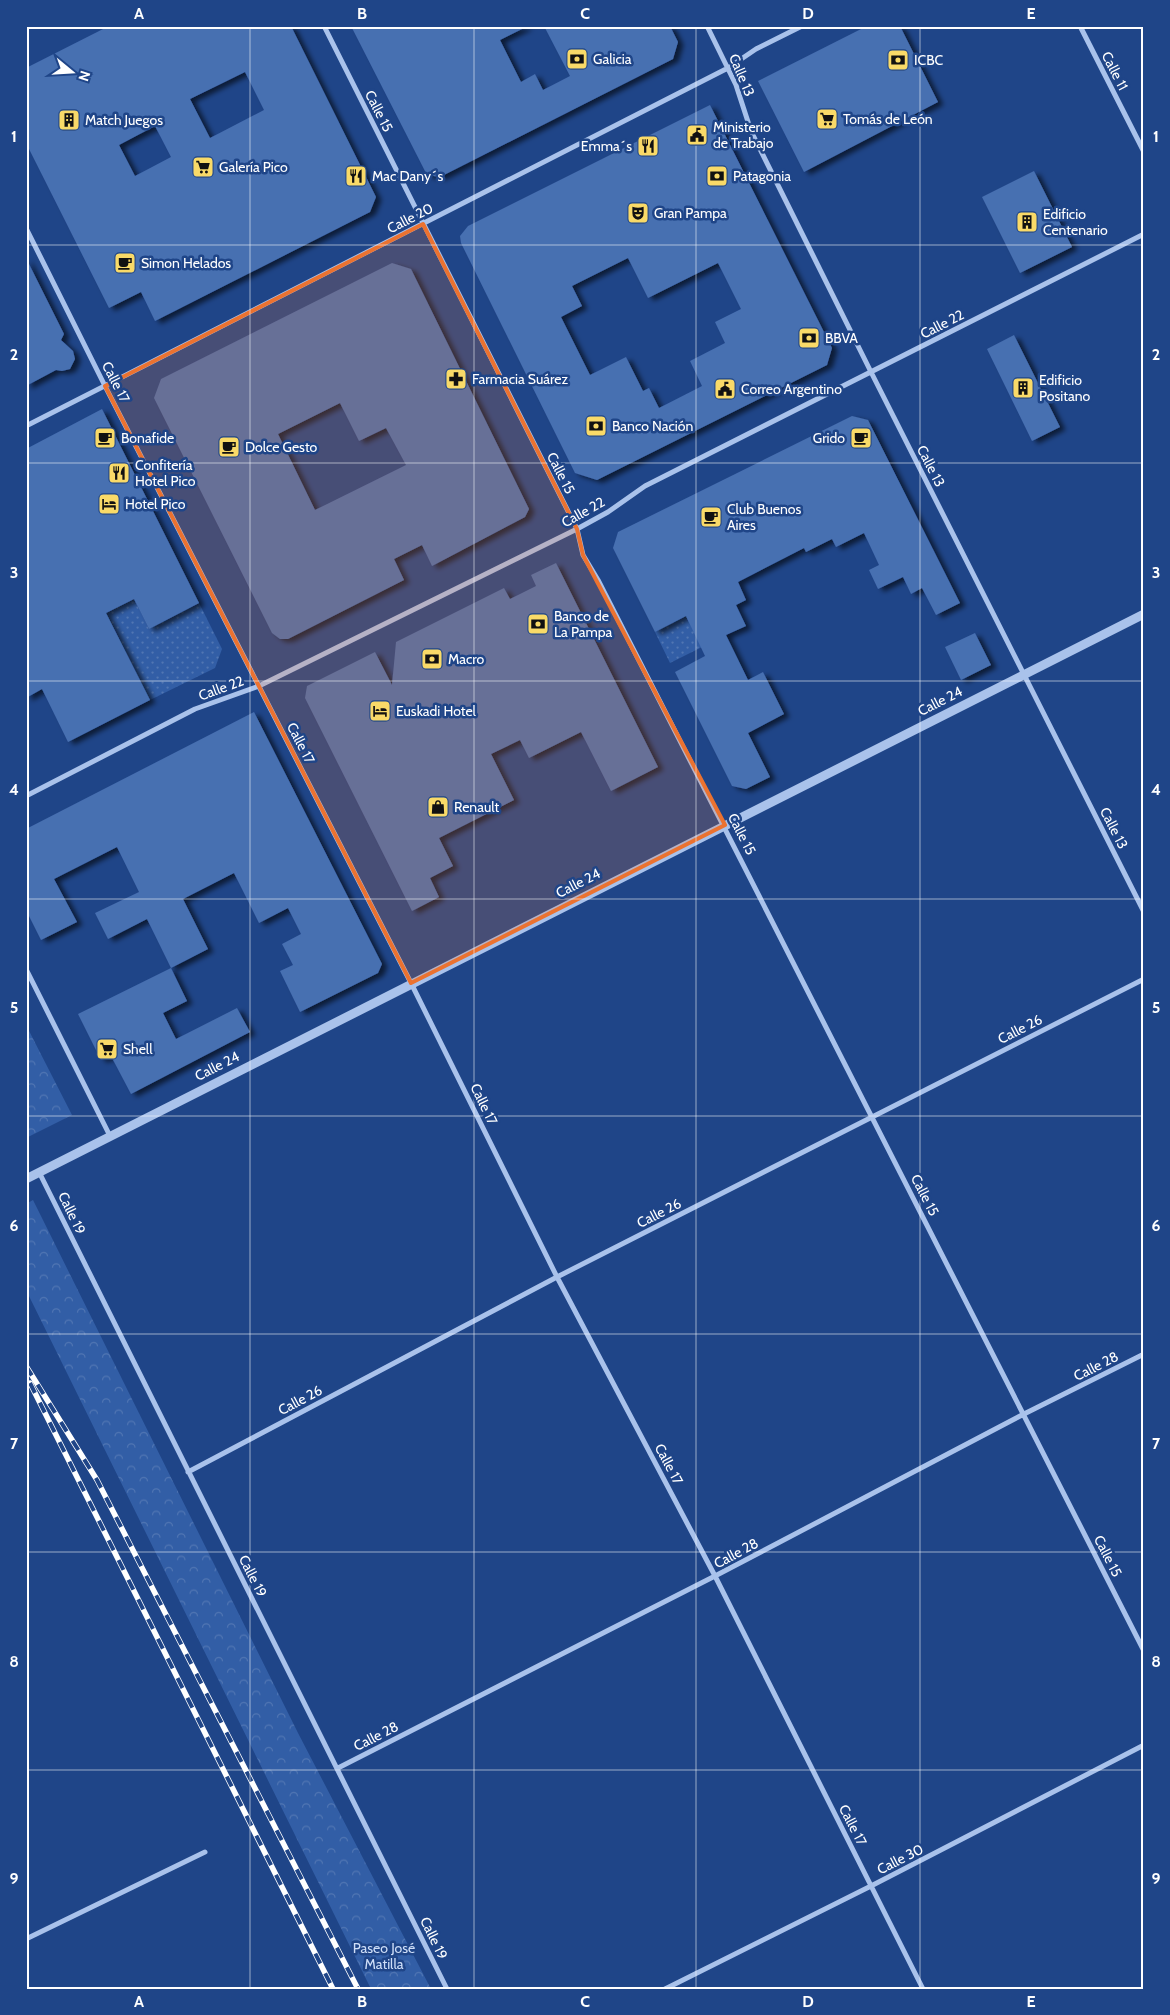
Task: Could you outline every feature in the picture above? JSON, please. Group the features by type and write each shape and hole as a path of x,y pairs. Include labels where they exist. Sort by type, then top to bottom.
{"street":[{"name":"Calle 15","path":"324,26 577,530 583,555 598,580 724,825 1144,1651"},
{"name":"Calle 13","path":"707,26 739,93 752,131 871,372 1144,912"},
{"name":"Calle 20","path":"26,426 728,68 756,49 802,26"},
{"name":"Calle 11","path":"1080,26 1144,152"},
{"name":"Calle 17","path":"26,228 104,386 411,983 557,1277 715,1576 923,1989"},
{"name":"Calle 22","path":"26,796 195,709 259,686 577,530 608,512 645,486 1144,234"},
{"name":"Calle 24","path":"26,1179 1144,614"},
{"path":"26,969 110,1136"},
{"name":"Calle 26","path":"188,1472 557,1277 1144,979"},
{"name":"Calle 19","path":"39,1172 447,1989"},
{"name":"Calle 28","path":"338,1768 1144,1354"},
{"name":"Calle 30","path":"665,1989 1144,1746"},
{"path":"26,1938 205,1852"}],"highlighted area":[{"path":"423,224 577,529 583,555 725,825 411,983 105,386"}],"green space":[{"path":"134,599 149,629 199,603 222,649 215,668 150,700 106,613"},
{"path":"686,616 708,644 670,663 655,632"},
{"path":"26,1025 72,1115 26,1138"},
{"name":"Paseo José Matilla","path":"33,1200 298,1733 431,1989 371,1989 26,1290 26,1204"}],"building":[{"path":"109,26 291,26 376,197 370,212 155,321 141,292 109,308 26,143 26,68","holes":["245,72 264,110 210,138 190,99","155,126 171,157 135,176 119,145"]},
{"path":"351,26 528,26 500,40 521,82 535,74 543,90 570,76 544,26 670,26 678,42 673,59 440,177 427,175"},
{"path":"867,26 900,26 938,102 804,172 758,81"},
{"path":"710,105 832,348 827,365 597,480 575,473 461,243 460,236 468,226","holes":["628,258 648,298 718,263 741,309 715,322 725,343 690,361 702,386 659,408 649,388 643,391 626,357 590,375 561,317 582,306 572,286"]},
{"name":"Edificio Centenario","path":"1034,171 1072,247 1020,273 982,197"},
{"path":"26,258 64,334 61,340 73,351 75,359 70,369 56,370 26,386"},
{"path":"392,263 411,269 529,509 525,517 432,566 422,545 394,559 404,580 288,639 280,639 272,633 154,398 161,379","holes":["340,403 359,441 386,428 406,465 315,510 278,434"]},
{"name":"Edificio Positano","path":"1014,335 1060,427 1032,441 987,349"},
{"path":"102,409 199,603 149,629 134,599 106,613 150,700 68,742 42,689 26,698 26,449"},
{"path":"852,416 868,420 960,603 936,615 922,588 911,594 903,577 878,589 869,570 879,565 864,533 836,547 832,539 806,552 804,548 738,582 746,600 736,605 746,626 726,635 748,680 763,672 784,714 748,733 770,777 746,789 732,786 675,672 705,656 686,616 655,632 613,548 618,532"},
{"path":"556,563 658,767 611,791 581,732 529,758 520,740 491,754 514,800 439,838 453,866 430,878 439,897 412,911 305,698 307,686 375,652 392,685 396,642 504,588 510,599 536,586 531,575"},
{"path":"975,633 991,665 961,680 945,647"},
{"path":"254,712 382,964 378,973 300,1012 280,971 293,965 282,944 301,934 288,908 259,923 234,873 183,899 208,949 171,968 147,919 108,939 95,913 139,892 117,847 54,879 77,922 41,940 26,910 26,829"},
{"path":"171,968 187,1001 163,1013 176,1039 237,1008 250,1032 131,1094 111,1056 101,1060 78,1014"}],"railway":[{"path":"26,1366 97,1480 358,1989"},
{"path":"30,1383 333,1989"}],"place":[{"name":"Galicia","path":"577,59"},
{"name":"ICBC","path":"898,60"},
{"name":"Tomás de León","path":"827,119"},
{"name":"Match Juegos","path":"69,120"},
{"name":"Ministerio de Trabajo","path":"697,135"},
{"name":"Emma´s","path":"648,146"},
{"name":"Galería Pico","path":"203,167"},
{"name":"Mac Dany´s","path":"356,176"},
{"name":"Patagonia","path":"717,176"},
{"name":"Gran Pampa","path":"638,213"},
{"name":"Edificio Centenario","path":"1027,222"},
{"name":"Simon Helados","path":"125,263"},
{"name":"BBVA","path":"809,338"},
{"name":"Farmacia Suárez","path":"456,379"},
{"name":"Edificio Positano","path":"1023,388"},
{"name":"Correo Argentino","path":"725,389"},
{"name":"Banco Nación","path":"596,426"},
{"name":"Bonafide","path":"105,438"},
{"name":"Grido","path":"861,438"},
{"name":"Dolce Gesto","path":"229,447"},
{"name":"Confitería Hotel Pico","path":"119,473"},
{"name":"Hotel Pico","path":"109,504"},
{"name":"Club Buenos Aires","path":"711,517"},
{"name":"Banco de La Pampa","path":"538,624"},
{"name":"Macro","path":"432,659"},
{"name":"Euskadi Hotel","path":"380,711"},
{"name":"Renault","path":"438,807"},
{"name":"Shell","path":"107,1049"}]}
